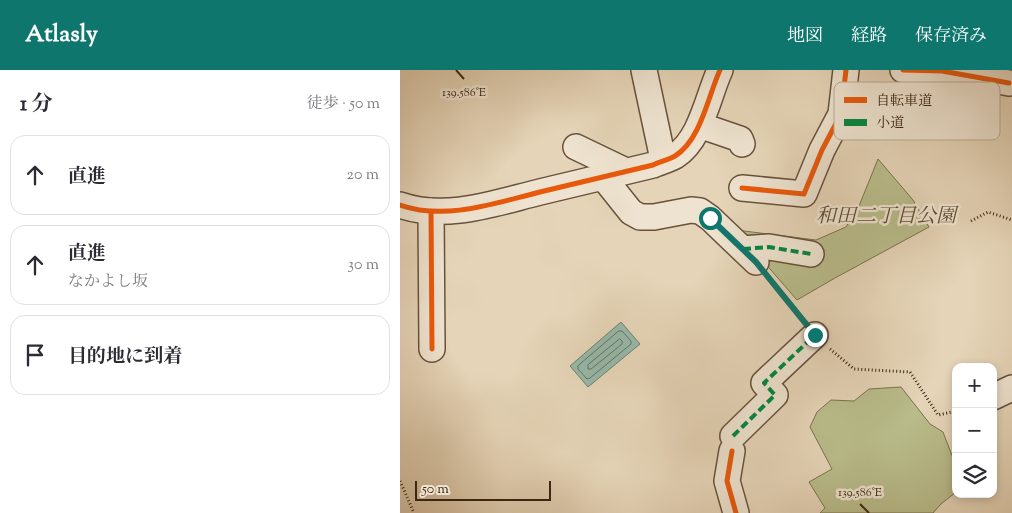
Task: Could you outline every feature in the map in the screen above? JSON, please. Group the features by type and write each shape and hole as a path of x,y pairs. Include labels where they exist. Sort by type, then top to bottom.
{"street":[{"path":"644,70 662,155"},
{"path":"400,205 411,209 432,211 467,210 652,165 662,155 675,156 690,140 703,118 720,70"},
{"path":"902,70 942,71 1009,83"},
{"path":"699,125 740,139 742,144"},
{"path":"742,188 804,194 822,150 834,127"},
{"path":"576,147 614,174 631,212 640,217 654,217 690,210 700,211 750,255 769,247 811,254"},
{"path":"432,211 432,349"},
{"path":"736,513 727,481 732,443 775,396 764,383 815,335"},
{"path":"997,395 1012,388"}],"path":[{"path":"971,221 988,212 1012,220"},
{"path":"750,255 815,335 854,369 910,372 938,415 952,412"},
{"path":"400,481 414,513"}],"green space":[{"name":"和田二丁目公園","path":"878,159 913,200 929,227 797,300 736,230 816,240 846,227 859,206"},
{"path":"901,387 930,424 943,432 952,456 952,495 933,513 820,513 825,508 809,482 832,469 810,427 817,412 831,400 854,401 869,389"}],"water":[{"path":"621,322 640,344 588,387 570,366"}],"marked path":[{"path":"743,249 769,247 811,254"},
{"path":"733,436 775,395 764,383 815,335"}],"cycle path":[{"path":"400,205 435,211 470,209 653,165 669,159 684,149 698,129 720,70"},
{"path":"845,82 846,70"},
{"path":"903,70 942,71 1009,83"},
{"path":"742,188 804,194 822,150 834,127"},
{"path":"431,211 432,349"},
{"path":"732,451 727,481 736,513"}],"route":[{"path":"710,218 756,262 815,335"}]}
